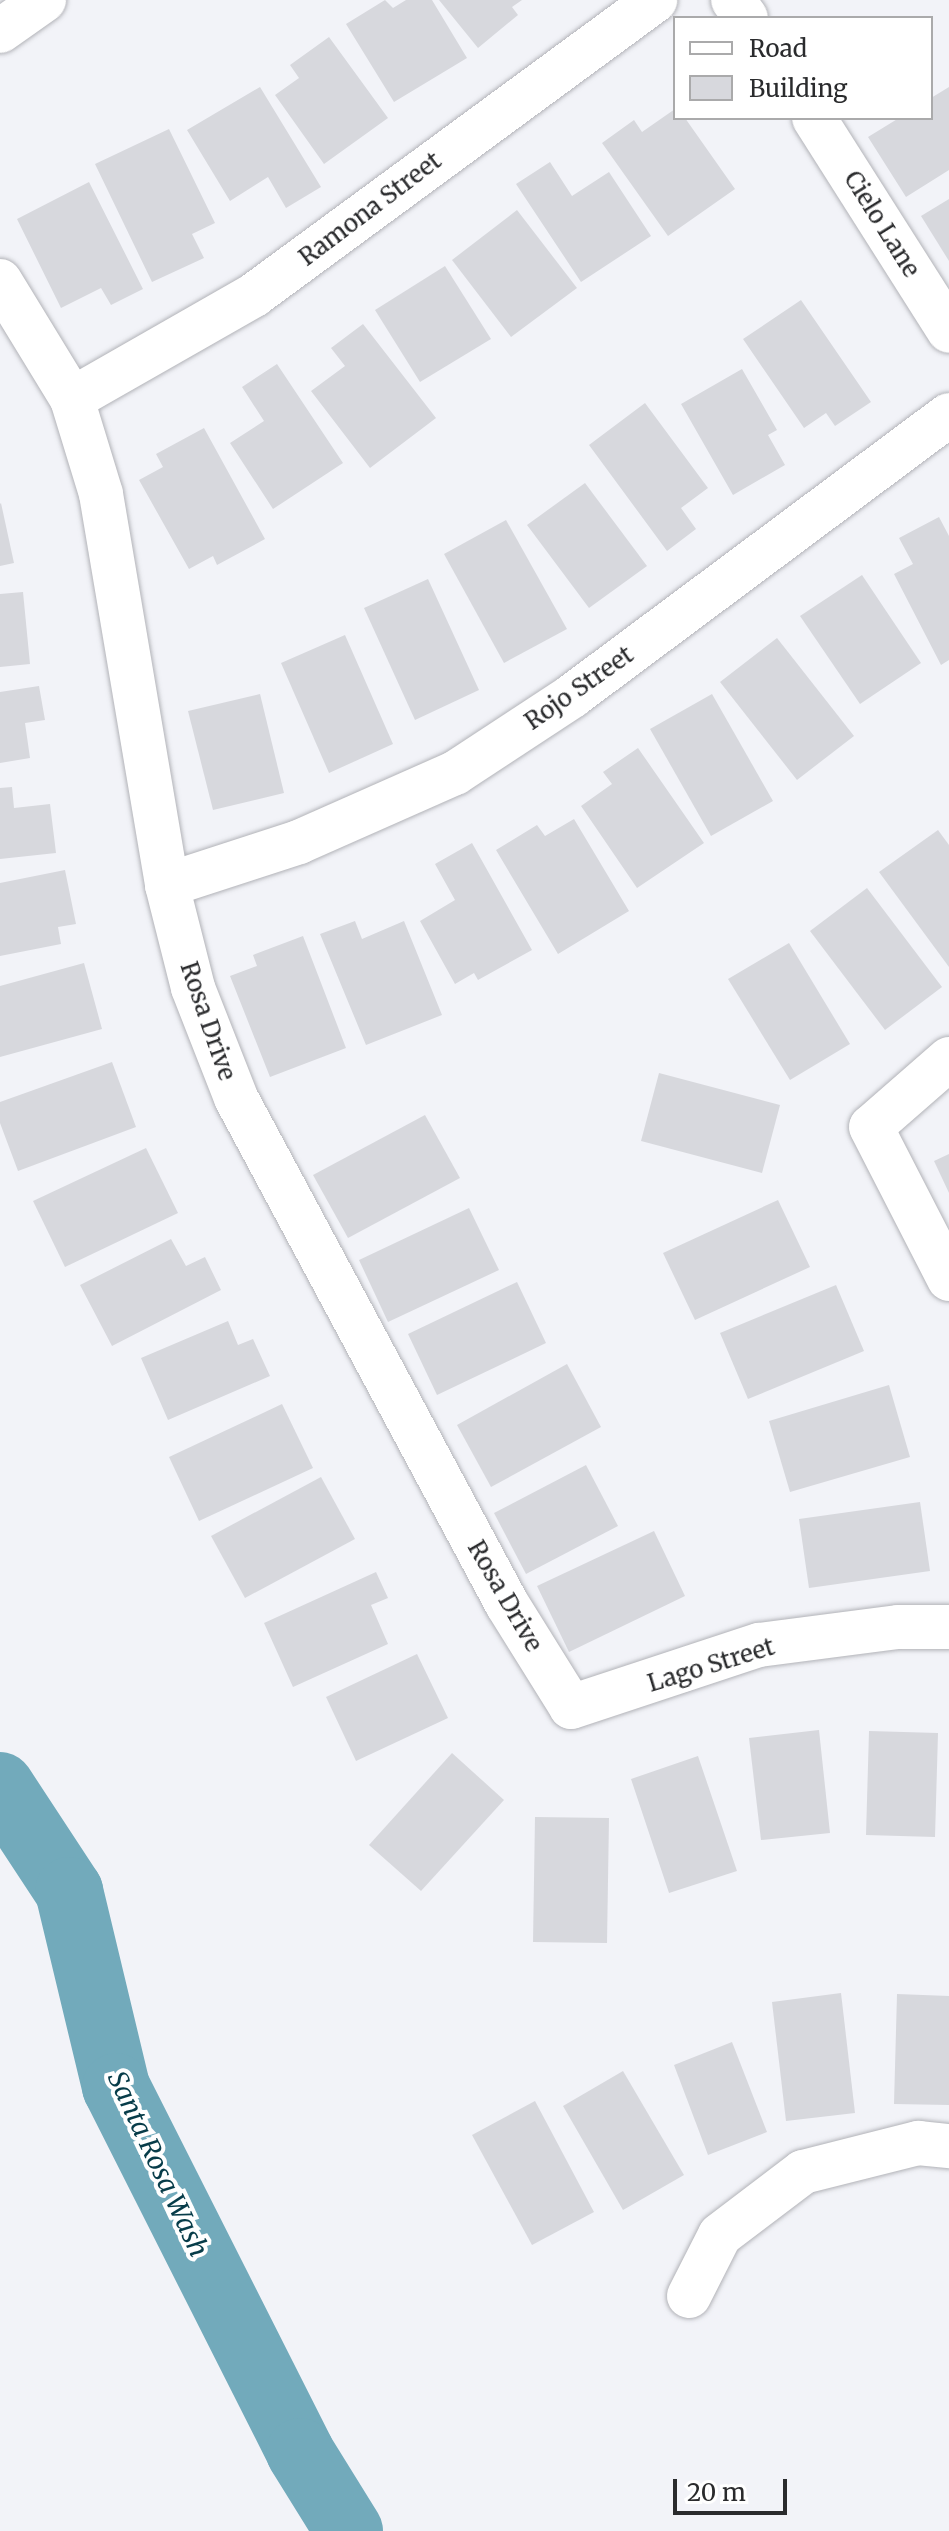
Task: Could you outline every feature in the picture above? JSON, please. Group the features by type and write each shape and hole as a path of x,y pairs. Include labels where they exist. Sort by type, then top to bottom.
{"street":[{"path":"0,31 44,0"},
{"name":"Ramona Street","path":"72,399 254,295 655,0"},
{"name":"Cielo Lane","path":"815,120 949,331"},
{"name":"Rosa Drive","path":"0,281 72,399 101,494 167,885 193,988 236,1098 507,1604 571,1707"},
{"name":"Rojo Street","path":"167,885 299,842 455,773 572,696 949,415"},
{"path":"949,1059 871,1127 949,1279"},
{"name":"Lago Street","path":"571,1707 759,1645 898,1627 949,1627"},
{"path":"689,2296 720,2235 803,2172 918,2143 949,2146"}],"building":[{"path":"385,0 393,8 406,0 432,0 467,58 394,102 346,24"},
{"path":"439,0 522,0 512,7 518,15 478,48"},
{"path":"329,37 388,118 324,164 275,95 299,78 290,65"},
{"path":"260,87 321,187 286,208 268,177 230,201 187,130"},
{"path":"949,87 949,170 906,197 868,137 896,120 933,120 933,97"},
{"path":"673,110 673,120 686,120 735,189 668,236 602,143 634,120 642,132"},
{"path":"169,129 215,223 192,234 204,258 152,282 95,164"},
{"path":"550,162 572,196 609,172 651,236 581,282 516,184"},
{"path":"89,182 143,289 111,305 101,288 61,308 17,219"},
{"path":"949,199 949,261 921,216"},
{"path":"517,210 577,288 511,337 452,260"},
{"path":"445,266 491,339 420,382 375,310"},
{"path":"801,300 871,402 835,426 826,413 804,428 743,339"},
{"path":"363,324 436,418 370,468 311,391 345,366 331,348"},
{"path":"277,364 343,463 273,509 230,443 264,421 242,387"},
{"path":"742,369 777,430 768,435 785,465 733,495 681,404"},
{"path":"645,403 708,488 681,508 696,529 667,551 589,445"},
{"path":"204,428 265,539 217,565 213,556 189,569 139,480 163,467 156,454"},
{"path":"585,483 647,566 589,608 527,525"},
{"path":"0,504 14,563 0,566"},
{"path":"939,517 949,536 949,660 941,665 894,574 913,564 899,538"},
{"path":"506,520 567,629 504,663 444,554"},
{"path":"862,575 921,663 860,704 800,616"},
{"path":"428,579 479,690 415,720 364,608"},
{"path":"23,592 30,664 0,667 0,594"},
{"path":"345,635 393,744 329,773 281,663"},
{"path":"777,638 854,736 797,780 720,682"},
{"path":"39,686 45,720 25,723 30,758 0,763 0,692"},
{"path":"260,694 284,793 213,810 188,711"},
{"path":"712,694 773,801 711,836 650,729"},
{"path":"638,748 704,843 637,888 581,806 612,784 603,772"},
{"path":"12,787 14,808 50,804 56,853 0,859 0,788"},
{"path":"574,819 629,911 558,954 496,850 537,825 545,836"},
{"path":"938,830 949,845 949,967 879,872"},
{"path":"472,843 532,950 478,980 474,973 455,984 420,921 455,900 435,864"},
{"path":"65,870 76,924 58,927 61,944 0,956 0,883"},
{"path":"867,888 942,987 885,1030 810,931"},
{"path":"355,921 362,939 404,921 442,1015 366,1045 320,934"},
{"path":"303,936 346,1048 270,1077 230,976 257,966 253,955"},
{"path":"789,943 850,1044 790,1080 728,979"},
{"path":"84,963 102,1029 0,1057 0,986"},
{"path":"112,1062 136,1127 18,1171 0,1123 0,1102"},
{"path":"659,1073 780,1105 762,1173 641,1141"},
{"path":"425,1115 460,1178 348,1238 313,1175"},
{"path":"146,1148 178,1213 65,1267 33,1201"},
{"path":"949,1154 949,1193 934,1161"},
{"path":"778,1200 810,1267 695,1320 663,1253"},
{"path":"469,1208 499,1270 388,1322 359,1260"},
{"path":"171,1239 186,1266 205,1257 221,1290 112,1346 80,1285"},
{"path":"517,1282 546,1343 437,1395 408,1334"},
{"path":"836,1285 864,1351 748,1399 720,1333"},
{"path":"228,1321 238,1345 253,1339 270,1376 168,1420 141,1358"},
{"path":"567,1364 601,1427 491,1487 457,1425"},
{"path":"889,1385 910,1457 790,1492 769,1421"},
{"path":"282,1404 313,1468 199,1521 169,1457"},
{"path":"586,1465 618,1526 526,1574 494,1513"},
{"path":"321,1477 355,1539 245,1598 211,1536"},
{"path":"920,1502 930,1571 809,1588 799,1519"},
{"path":"654,1531 685,1596 569,1652 537,1586"},
{"path":"376,1572 388,1598 371,1605 388,1644 293,1687 264,1623"},
{"path":"417,1654 448,1718 356,1761 326,1697"},
{"path":"819,1730 830,1833 761,1840 749,1738"},
{"path":"869,1731 938,1733 935,1837 866,1835"},
{"path":"452,1753 504,1800 421,1891 369,1845"},
{"path":"698,1756 737,1871 669,1893 631,1779"},
{"path":"535,1817 609,1818 607,1943 533,1942"},
{"path":"841,1993 855,2113 786,2121 772,2002"},
{"path":"897,1994 949,1996 949,2105 894,2104"},
{"path":"732,2042 767,2132 708,2155 674,2065"},
{"path":"623,2071 684,2175 623,2210 563,2106"},
{"path":"535,2101 594,2212 532,2245 472,2135"}],"waterway":[{"name":"Santa Rosa Wash","path":"0,1786 69,1891 116,2087 300,2452 349,2531"}]}
